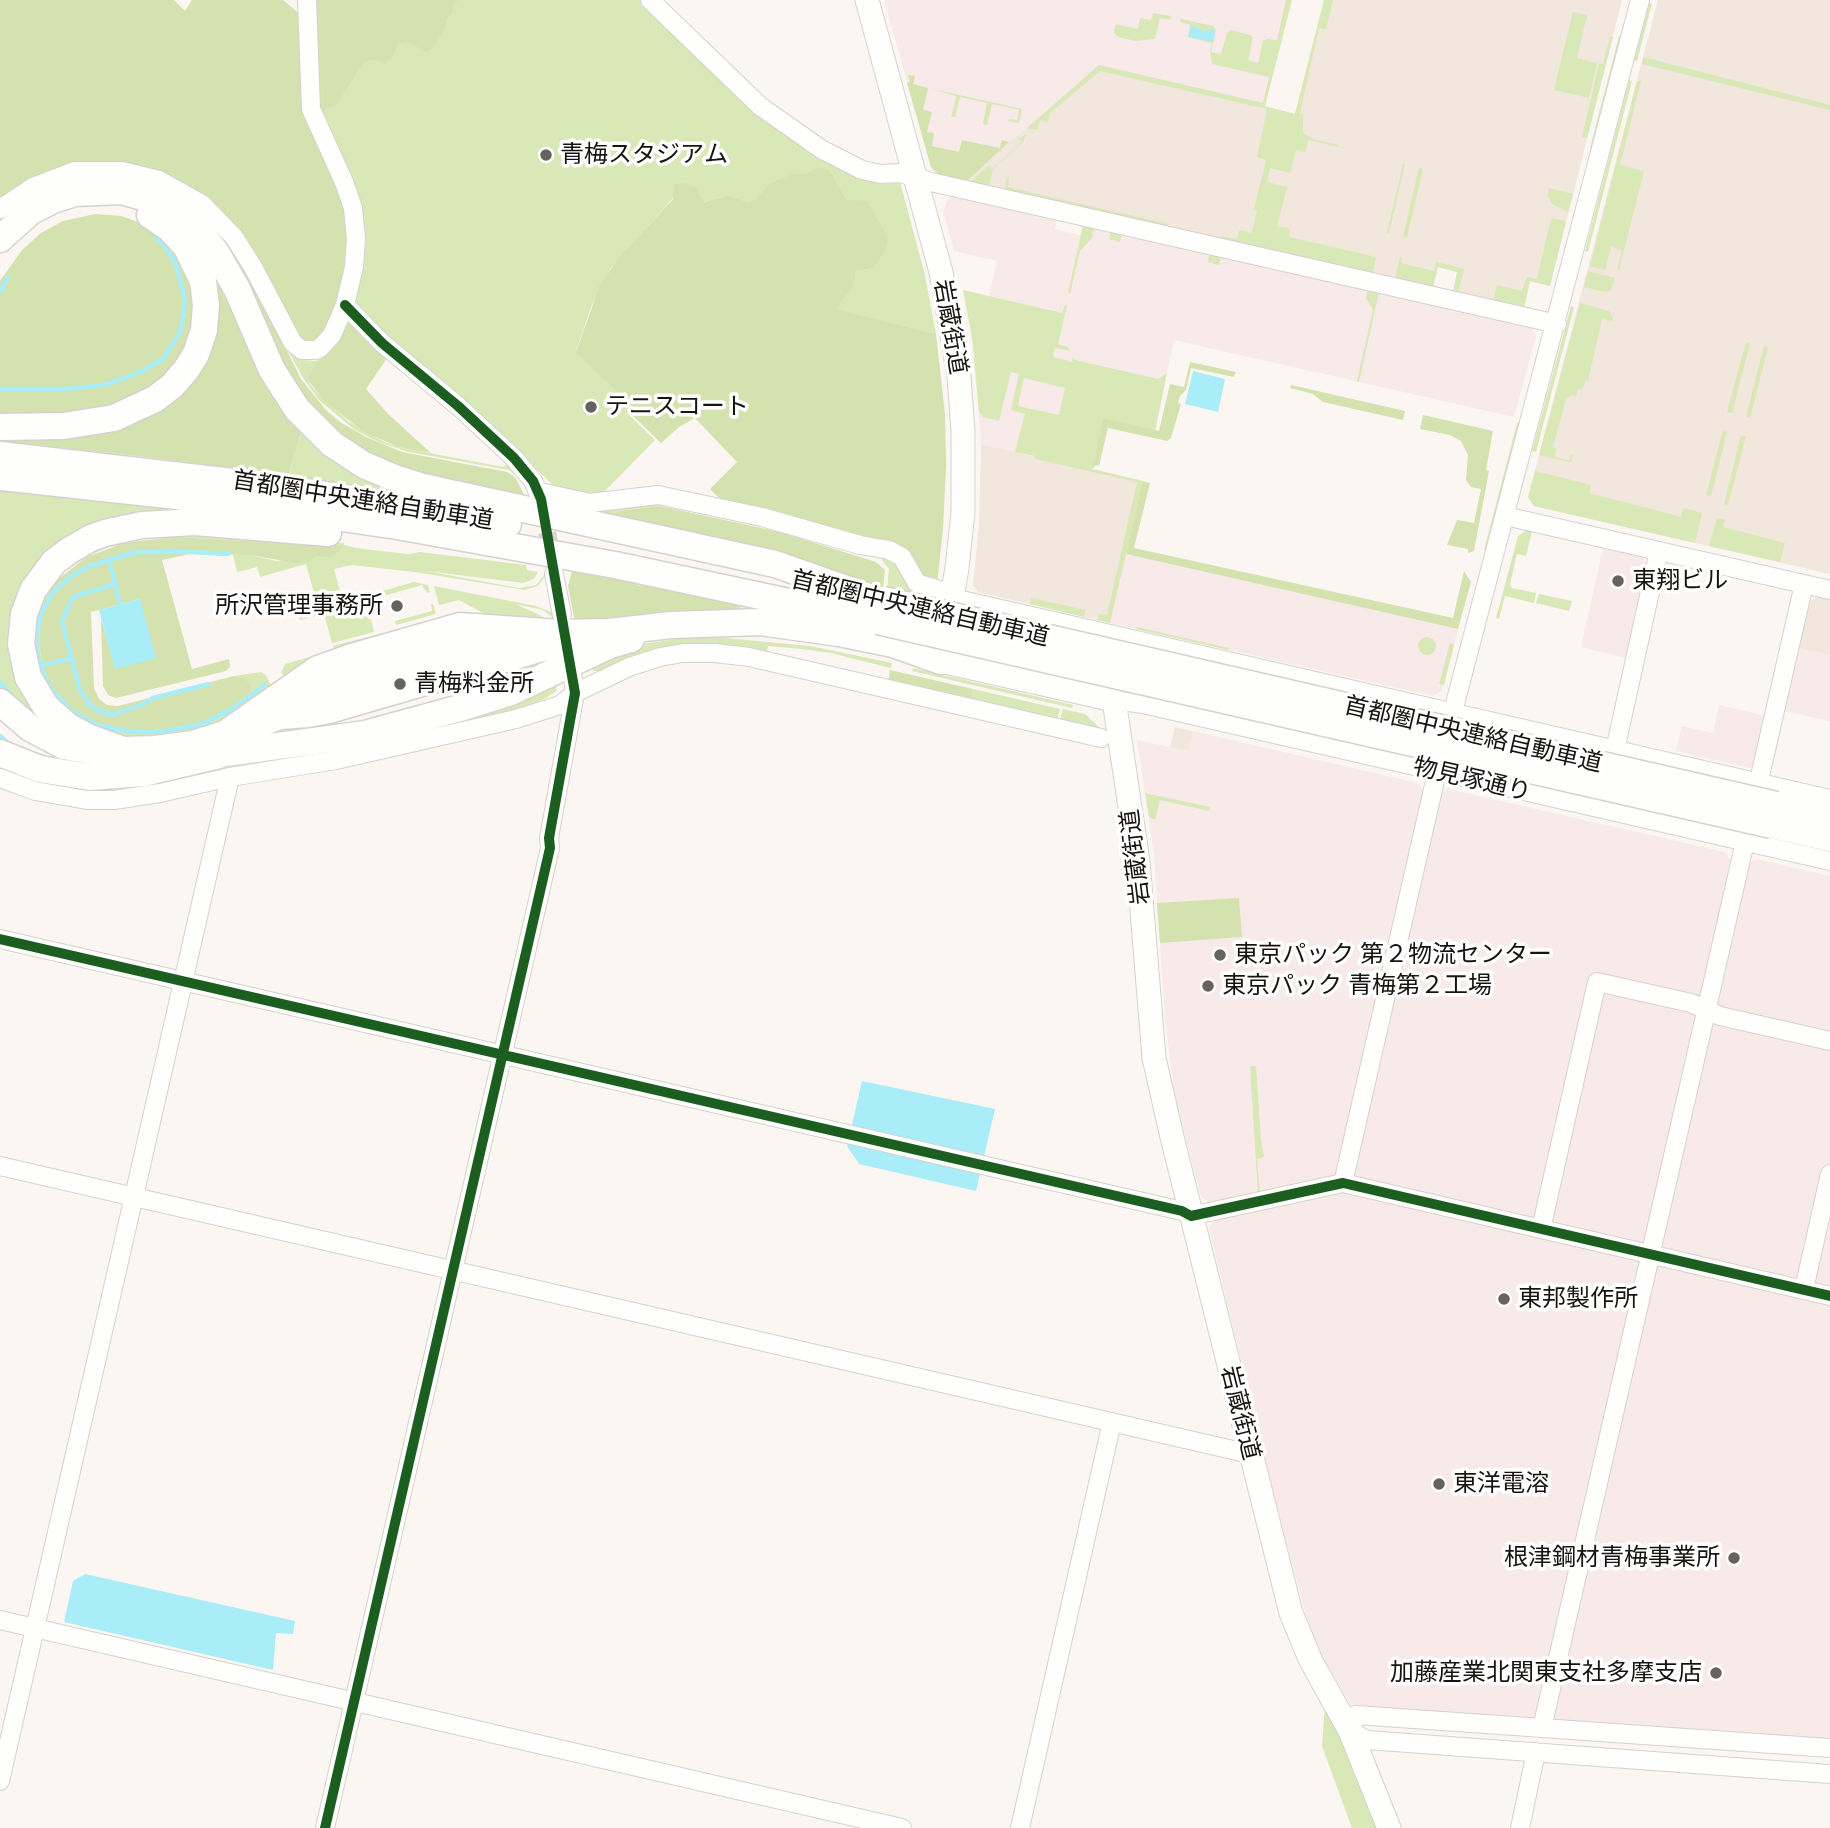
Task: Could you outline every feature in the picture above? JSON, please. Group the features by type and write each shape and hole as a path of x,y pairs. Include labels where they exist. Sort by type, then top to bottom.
{"highway":[{"path":"0,239 30,212 52,200 75,193 121,191 153,200 184,217 202,234 217,254 237,289 272,370 297,409 332,444 364,465 423,487 775,564 877,606"},
{"path":"0,261 20,237 50,215 99,203 124,206 159,220 178,236 198,268 206,305 202,336 190,365 172,386 149,403 94,423 0,427"},
{"name":"首都圏中央連絡自動車道","path":"0,455 234,481 442,512 583,537 1774,815 1830,838"},
{"name":"首都圏中央連絡自動車道","path":"0,477 142,491 314,514 877,606"},
{"path":"126,751 80,734 53,713 33,686 25,666 21,644 22,622 27,605 45,573 70,550 105,533 152,523 226,524 367,536 615,565"},
{"path":"229,747 239,732 279,716 329,710 569,639 609,632 671,625 760,622 828,631 908,648 941,661"},
{"path":"229,747 271,705 343,672 499,629 552,626 609,632"},
{"path":"271,705 301,708 552,626"},
{"path":"0,702 30,728 64,746 92,751 181,746 260,748 457,697 577,676 631,639 689,631 772,635 837,644 905,660 941,661"},
{"path":"0,753 40,769 67,775 105,777 143,773 496,675 577,676"},
{"path":"0,721 33,745 63,760 95,769 143,773"},
{"name":"首都圏中央連絡自動車道","path":"1774,815 1830,817"}],"main road":[{"name":"岩蔵街道","path":"867,0 945,290 959,376 964,482 961,541 941,661"},
{"path":"941,661 1114,700"},
{"name":"岩蔵街道","path":"1114,700 1138,861 1154,1058 1191,1216 1291,1613 1311,1661 1350,1731 1389,1828"}],"street":[{"path":"0,209 33,187 68,173 100,169 137,173 159,180 189,195 224,225 244,251 289,338 302,350 316,350 325,343 336,327 345,305 355,256 355,223 344,182 312,109 307,0"},
{"path":"650,0 748,97 789,128 836,158 862,170 881,174 900,173 1557,324"},
{"path":"1343,1183 1437,772 1557,324 1640,0"},
{"path":"345,305 382,343 458,406 514,458 527,472 541,496 590,503 658,495 762,517 860,545 889,550 902,557 917,583 953,596 1830,799"},
{"path":"1506,516 1830,590"},
{"path":"1615,750 1659,551"},
{"path":"552,626 554,574"},
{"path":"1542,1728 1804,584"},
{"path":"0,778 35,791 87,800 137,797 229,747 336,760 516,719 560,705 577,676 629,667 683,653 715,653 768,662 1101,738"},
{"path":"325,1828 550,848 549,838 577,676"},
{"name":"物見塚通り","path":"1114,700 1143,704 1830,861"},
{"path":"0,1782 184,981 229,747"},
{"path":"0,939 503,1053 1182,1211 1191,1216 1343,1183 1830,1296"},
{"path":"1541,1229 1597,982 1691,1003 1720,1016 1830,1041"},
{"path":"0,1166 1250,1454"},
{"path":"1804,1289 1830,1174"},
{"path":"1020,1828 1112,1422"},
{"path":"0,1620 902,1828"},
{"path":"1830,1748 1356,1715 1350,1731 1367,1740 1830,1774"},
{"path":"1690,1763 1692,1738"},
{"path":"1520,1828 1536,1752"}],"shaded area":[{"path":"884,0 1292,0 1265,106 1099,68 1009,142 967,181 938,174 931,167"},
{"path":"1324,0 1622,0 1550,286 1530,281 1524,308 1453,292 1457,272 1438,267 1433,287 967,181 1009,142 1099,68 1295,114"},
{"path":"1658,0 1830,0 1830,574 1534,506 1528,497"},
{"path":"950,195 1057,219 1055,229 1080,235 1083,225 1531,327 1536,336 1514,417 1174,340 1155,431 1103,419 1092,469 981,444 976,377 1063,314 989,297 997,261 954,251 943,210"},
{"path":"981,444 1143,481 1110,623 978,592 973,585 979,525"},
{"path":"1603,548 1642,556 1648,565 1627,658 1581,647"},
{"path":"1126,554 1458,629 1442,691 1433,696 1110,623"},
{"path":"1818,596 1830,599 1830,655 1798,648 1809,602"},
{"path":"1798,648 1830,655 1830,721 1784,711"},
{"path":"1719,705 1766,716 1755,765 1750,768 1676,751 1682,726 1713,733"},
{"path":"1175,727 1193,731 1188,752 1170,747"},
{"path":"1193,731 1418,783 1424,792 1440,795 1448,789 1725,852 1732,862 1748,865 1756,859 1830,876 1830,1740 1351,1705 1309,1626 1209,1228 1215,1219 1211,1203 1201,1197 1175,1096 1165,1019 1154,854 1137,740 1188,751"}],"green space":[{"path":"0,0 174,0 185,11 192,0 283,0 301,15 304,104 345,207 350,248 335,313 323,337 305,341 298,337 255,255 123,164 0,202"},
{"path":"312,0 458,0 452,6 453,13 446,19 445,30 432,48 426,52 406,41 397,44 394,55 386,63 372,60 363,62 338,103 324,110 319,108"},
{"path":"448,0 643,0 750,105 900,182 925,275 936,334 835,309 854,286 856,271 874,268 885,252 847,200 830,170 794,173 770,183 755,199 747,202 729,195 703,202 673,198 610,269 591,307 576,351 635,410 630,416 655,440 601,495 592,496 556,488 499,433 387,337 352,301 319,108 363,47"},
{"path":"1286,0 1292,0 1265,106 1295,114 1324,0 1333,0 1326,29 1319,28 1300,113 1303,114 1303,133 1339,147 1308,140 1305,152 1296,150 1290,173 1270,168 1267,182 1287,187 1277,226 1290,229 1289,237 1376,257 1373,273 1220,239 1221,236 1237,239 1239,230 1252,233 1257,211 1254,209 1266,160 1257,157 1267,109 1100,71 1050,113 1048,122 1040,120 1037,130 1027,128 1099,65 1263,103 1269,77 1212,64 1210,52 1212,43 1188,37 1190,25 1180,22 1181,19 1213,26 1216,30 1211,52 1221,54 1227,33 1231,30 1250,35 1253,38 1248,60 1258,63 1263,41 1277,40"},
{"path":"1649,3 1652,4 1637,61 1634,61"},
{"path":"1573,12 1587,15 1577,58 1597,63 1589,98 1554,90"},
{"path":"1153,13 1171,16 1170,20 1160,18 1155,39 1135,41 1118,37 1114,33 1116,24 1138,29 1140,18 1151,20"},
{"path":"1619,36 1621,37 1592,149 1590,148"},
{"path":"1610,37 1613,37 1587,138 1582,137 1599,64 1603,64"},
{"path":"1643,57 1830,105 1830,110 1642,64"},
{"path":"908,75 915,76 913,84 928,88 923,110 932,112 927,132 934,133 932,146 959,152 962,140 1000,148 1002,140 1009,142 967,181 938,174 931,167 907,83 910,82"},
{"path":"1629,80 1632,81 1588,252 1585,251"},
{"path":"1637,81 1641,81 1620,165 1644,171 1619,270 1622,250 1611,247 1605,270 1590,266"},
{"path":"928,88 1022,109 1019,123 1008,121 1017,120 1019,110 992,104 987,125 983,124 987,103 960,97 955,117 951,117 956,96"},
{"path":"1026,134 1023,142 993,169 989,186 971,182 988,166 992,169 1022,142 1019,139"},
{"path":"1403,164 1405,165 1387,233"},
{"path":"818,168 830,170 847,200 867,201 888,238 885,252 874,268 856,271 854,286 836,309 936,334 945,414 946,466 937,584 925,580 910,557 723,502 710,489 737,462 695,418 679,427 661,443 631,414 635,410 576,352 600,285 617,260 673,199 674,184 684,183 695,187 704,202 729,195 747,202 755,199 770,183 794,173 806,174"},
{"path":"1419,168 1423,169 1407,237 1403,237"},
{"path":"87,176 130,178 162,188 197,208 215,225 232,244 248,269 245,270 249,277 245,280 298,388 320,415 372,455 435,477 530,497 521,478 509,470 409,452 381,443 355,430 319,400 289,352 303,360 316,361 321,358 307,379 313,388 349,422 384,442 503,467 510,462 524,479 533,498 591,510 652,502 660,506 618,511 611,520 439,481 368,456 333,432 304,402 282,366 233,260 216,235 168,195 137,184 86,181 62,186 38,196 0,224 0,217 26,197 51,184"},
{"path":"1007,177 1008,187 1168,224 1167,226 1004,189"},
{"path":"1549,188 1573,194 1568,212 1552,204 1548,196"},
{"path":"95,214 121,216 152,228 181,257 195,297 188,346 165,377 129,400 85,413 0,416 0,281 22,250 41,233 63,221"},
{"path":"1551,218 1566,221 1550,286 1530,281 1524,308 1493,301 1497,285 1522,291 1527,277 1537,279"},
{"path":"1083,225 1094,228 1092,238 1080,251 1070,294 1068,293"},
{"path":"189,230 303,426 288,476 0,441 0,434 66,433 196,368"},
{"path":"1111,231 1221,256 1219,265 1208,262 1209,255 1122,235 1120,242 1109,239"},
{"path":"1400,257 1401,263 1434,271 1436,262 1464,269 1458,293 1453,292 1457,272 1438,267 1433,287 1395,279"},
{"path":"1588,271 1615,278 1611,290 1606,292 1584,287"},
{"path":"250,276 301,379 325,409 340,422 366,437 402,452 507,472 515,477 525,496 412,470 372,454 345,438 307,401 290,375 245,279"},
{"path":"963,290 1062,313 1065,305 1067,306 1058,344 1068,347 1070,351 1055,348 1053,357 1072,362 1073,357 1075,360 1158,379 1167,373 1155,431 1103,419 1092,469 1143,481 1110,623 1098,620 1099,614 1107,615 1137,482 1015,452 1025,414 1011,410 1019,374 1011,372 999,421 983,417 979,412 972,338","holes":["1024,378 1065,388 1059,415 1018,406"]},
{"path":"1368,290 1379,292 1359,382 1357,381 1373,310 1366,298"},
{"path":"1580,303 1609,311 1613,318 1612,321 1602,319 1588,381 1585,381 1582,390 1578,389 1576,396 1571,395 1566,399 1553,447 1556,448 1555,457 1569,461 1573,455 1572,461 1569,462 1539,455"},
{"path":"1571,306 1574,307 1536,452 1532,451"},
{"path":"346,322 351,323 387,358 366,389 388,414 431,453 398,447 362,431 324,400 307,379"},
{"path":"1746,342 1750,343 1732,413 1727,412"},
{"path":"1764,346 1768,347 1750,418 1746,417"},
{"path":"1190,362 1236,372 1234,377 1191,368 1186,390 1178,403 1181,404 1171,438 1167,441 1108,428 1099,466 1096,465 1092,469 1103,418 1159,431 1170,384 1184,387"},
{"path":"1291,385 1405,411 1403,420 1323,402 1313,394 1290,388"},
{"path":"1423,415 1493,431 1486,470 1489,471 1474,551 1468,553 1468,549 1447,545 1457,520 1474,523 1481,489 1471,487 1466,480 1468,455 1461,441 1450,435 1420,429"},
{"path":"1517,423 1521,423 1487,550 1484,550"},
{"path":"303,426 451,502 288,476"},
{"path":"1723,430 1727,431 1711,496 1706,495"},
{"path":"1741,435 1746,436 1728,505 1724,504"},
{"path":"1535,471 1591,485 1589,493 1681,517 1683,508 1702,513 1695,543 1534,506 1528,497"},
{"path":"1143,481 1150,483 1134,548 1453,618 1464,571 1471,582 1458,629 1126,554"},
{"path":"0,490 237,516 91,531 15,625 72,737 14,704 0,688"},
{"path":"660,506 780,532 876,562 885,570 883,588 827,570 611,520 618,511"},
{"path":"1717,518 1725,519 1723,527 1785,543 1780,562 1709,546"},
{"path":"1527,530 1532,531 1526,556 1517,554 1510,584 1512,588 1536,593 1534,603 1505,596 1499,619 1496,618 1518,536"},
{"path":"163,533 344,543 356,548 409,554 420,552 526,565 527,570 538,572 534,579 523,583 426,571 519,588 536,585 546,575 538,586 525,590 352,565 334,569 343,602 414,582 428,585 430,592 427,593 422,585 366,601 374,632 332,643 324,614 300,620 298,613 318,607 306,564 260,577 257,567 237,572 233,555 250,555 276,561 315,556 343,545 174,537 149,538 110,546 64,572 41,605 39,644 45,680 83,719 119,731 146,732 150,735 173,733 244,698 251,691 244,678 234,676 261,672 266,675 271,685 270,689 221,721 183,733 164,736 122,736 85,725 47,691 32,649 38,603 62,569 98,547"},
{"path":"174,537 267,542 276,538 343,545 341,550 331,557 315,556 310,561 296,563 250,555 190,554 162,560 192,669 229,659 230,667 226,671 116,698 108,695 103,686 101,618 115,668 140,599 91,612 94,688 99,699 107,705 118,706 234,676 244,678 250,684 251,691 232,712 194,729 150,735 146,732 119,731 89,722 64,704 45,680 39,644 41,605 58,579 87,557 123,543"},
{"path":"814,538 887,556 935,596 934,599 887,589 889,569 881,559"},
{"path":"572,571 712,598 742,608 758,607 769,610 575,622 568,586"},
{"path":"434,586 536,606 551,612 555,620 543,610 515,604 546,619 492,618 459,600 439,605"},
{"path":"1539,594 1572,601 1569,611 1536,603"},
{"path":"1031,598 1085,610 1084,617 1030,604"},
{"path":"431,604 436,614 396,625 395,621 432,611"},
{"path":"1137,627 1229,648 1228,650 1136,629"},
{"path":"383,633 386,643 286,676 281,673 285,664 334,650 333,646"},
{"path":"715,637 810,646 892,663 891,668 831,653 802,649 768,646 766,655 693,643 654,649 599,671 594,671 587,665 634,645"},
{"path":"1427,637 1433,640 1436,646 1433,652 1427,655 1421,652 1418,646 1421,640"},
{"path":"1450,643 1454,645 1444,685 1439,684"},
{"path":"913,668 1073,705 1072,708 912,671"},
{"path":"890,670 973,689 971,698 943,691 941,697 888,683"},
{"path":"557,684 556,691 546,698 495,715 406,732 325,752 246,764 246,761"},
{"path":"973,689 1060,709 1056,723 941,697 942,691 971,697"},
{"path":"1063,709 1085,714 1102,730 1059,724"},
{"path":"1145,793 1210,807 1209,811 1160,800 1155,819 1152,819 1149,816"},
{"path":"1239,898 1242,937 1160,943 1157,903"},
{"path":"1250,1066 1256,1066 1264,1157 1257,1159 1260,1193 1258,1193"},
{"path":"1325,1705 1378,1828 1352,1828 1322,1746"}],"water":[{"path":"1191,25 1205,32 1209,29 1215,31 1213,42 1189,37"},
{"path":"1193,371 1225,379 1218,412 1185,404"},
{"path":"140,599 156,658 115,669 99,610"},
{"path":"862,1081 995,1109 976,1191 859,1164 847,1146"},
{"path":"85,1574 295,1621 293,1634 276,1633 273,1670 64,1622 73,1581"}],"waterway":[{"path":"0,389 68,389 104,385 138,373 163,359 181,330 185,300 176,264 156,238"},
{"path":"0,292 8,277"},
{"path":"228,554 136,552 90,566 73,575 54,591 41,613 36,643 40,666 50,688 73,712 97,725 131,732 165,731 202,724 232,709 265,685"},
{"path":"109,559 120,604"},
{"path":"115,584 73,597 62,621 80,691 90,705 112,715 153,698 209,684"},
{"path":"40,666 71,658"},
{"path":"0,682 12,696"},
{"path":"0,736 9,744"}],"tunnel":[{"path":"543,506 552,562"}],"cycle path":[{"path":"325,1828 550,848 549,838 575,693 541,499 533,481 514,458 458,406 382,343 345,305"},
{"path":"0,939 1182,1211 1191,1216 1343,1183 1830,1296"}],"place":[{"name":"青梅スタジアム","path":"546,155"},
{"name":"テニスコート","path":"591,407"},
{"name":"東翔ビル","path":"1618,581"},
{"name":"所沢管理事務所","path":"397,606"},
{"name":"青梅料金所","path":"400,684"},
{"name":"東京パック 第２物流センター","path":"1220,955"},
{"name":"東京パック 青梅第２工場","path":"1208,986"},
{"name":"東邦製作所","path":"1504,1299"},
{"name":"東洋電溶","path":"1439,1484"},
{"name":"根津鋼材青梅事業所","path":"1734,1558"},
{"name":"加藤産業北関東支社多摩支店","path":"1716,1673"}]}
